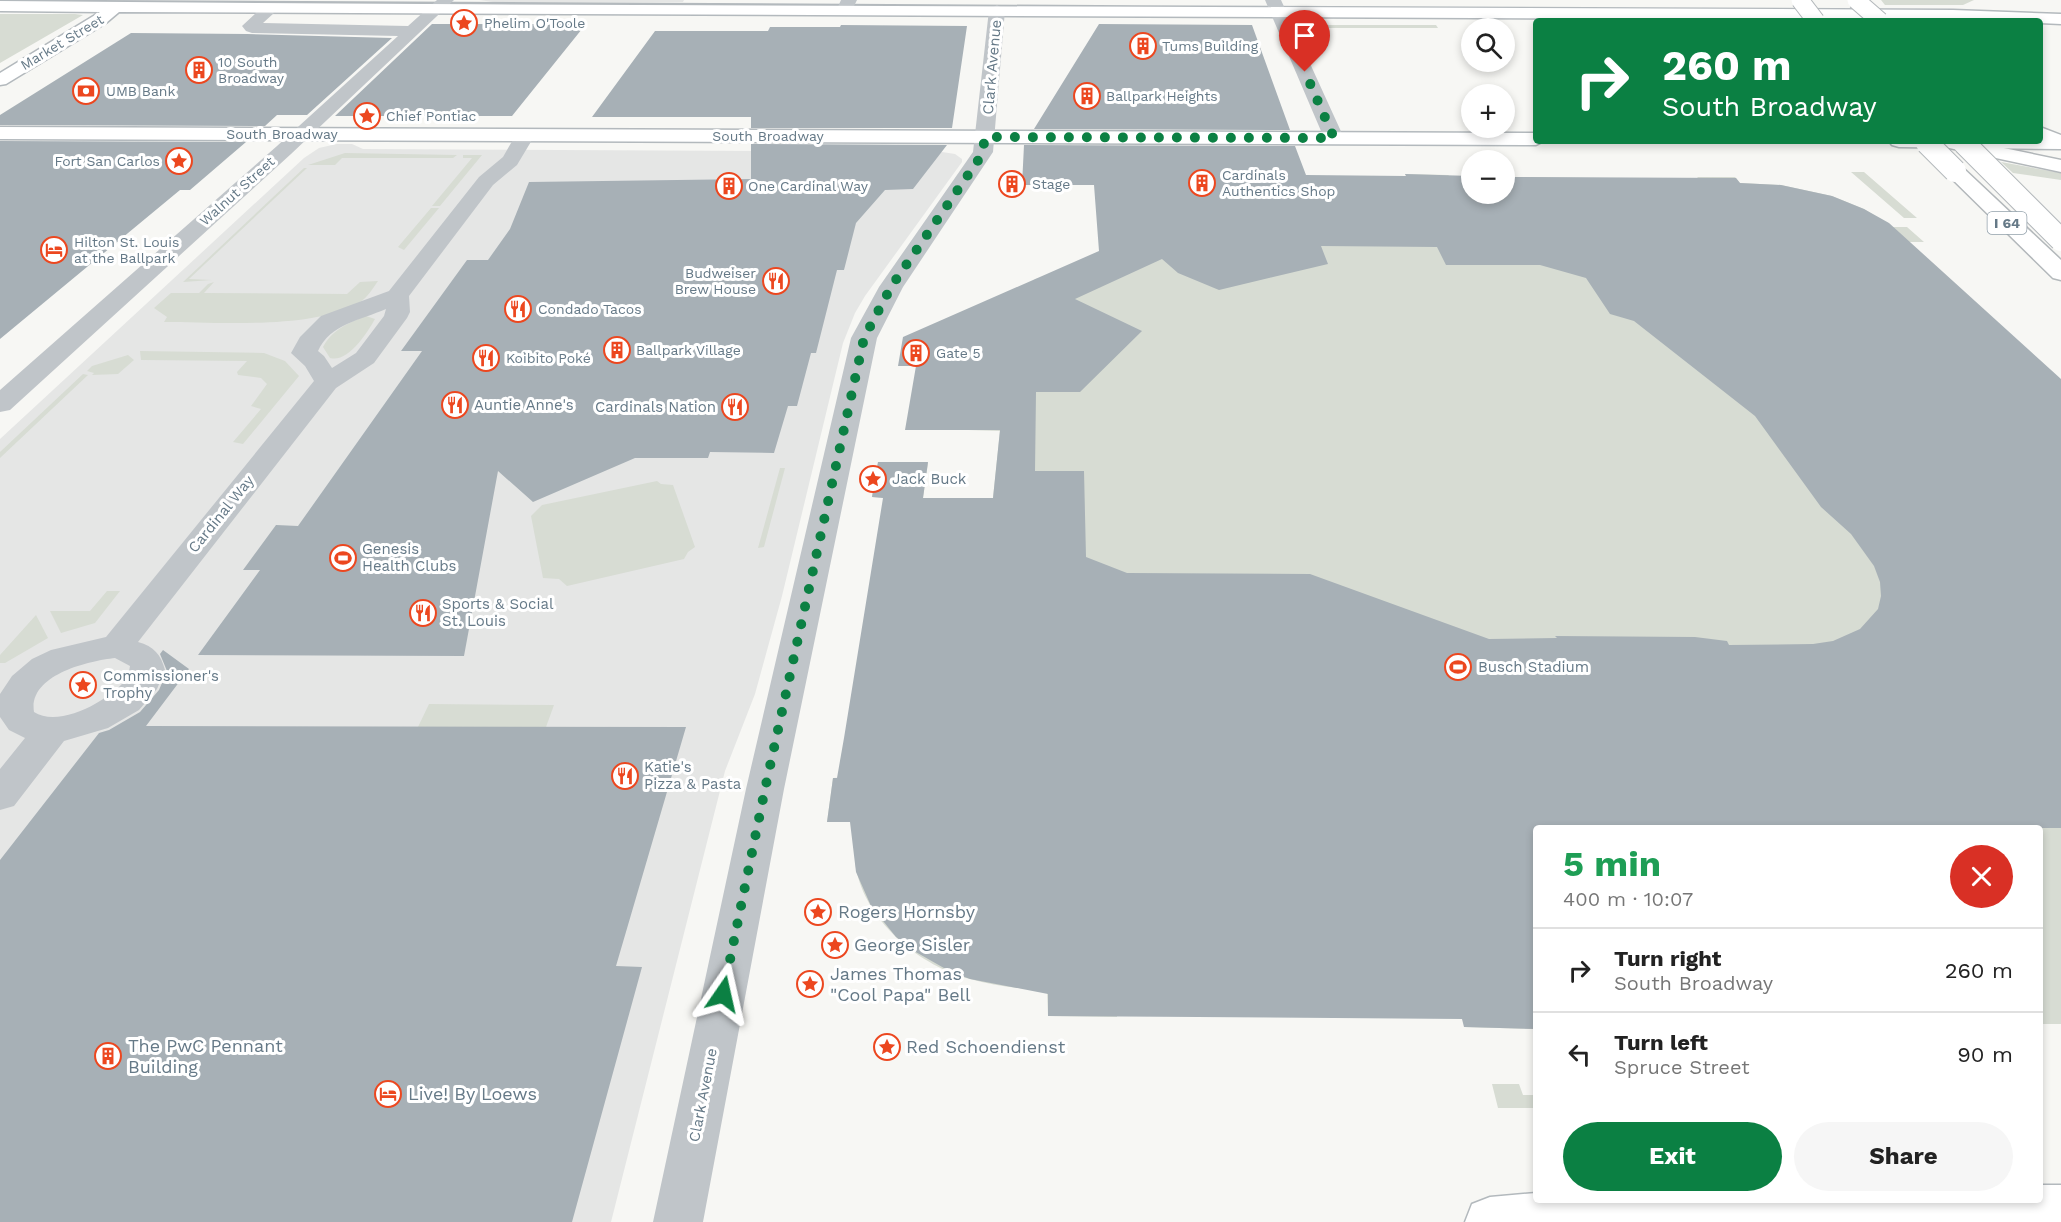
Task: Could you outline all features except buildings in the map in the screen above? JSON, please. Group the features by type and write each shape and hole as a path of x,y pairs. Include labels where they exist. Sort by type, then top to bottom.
{"main road":[{"path":"1800,0 1814,18"},
{"path":"1844,0 1858,18"},
{"path":"1856,0 1877,18"},
{"path":"0,6 118,3 260,9 441,5 847,5 997,10 1276,6 2034,18"},
{"name":"Market Street","path":"0,80 100,20 118,3"},
{"path":"2043,18 2061,19"},
{"name":"South Broadway","path":"0,133 1533,139"},
{"path":"2043,134 2061,143"},
{"path":"2043,143 2061,143"},
{"name":"I 64","path":"1928,144 2061,273"},
{"name":"I 64","path":"1957,144 2061,240"},
{"path":"1967,144 2061,166"},
{"path":"1490,1222 1574,1213 1773,1214 2061,1210"}],"street":[{"name":"Walnut Street","path":"0,404 441,5"},
{"path":"1276,6 1334,138"},
{"path":"260,9 266,13 250,26 252,28 413,31"},
{"name":"Clark Avenue","path":"678,1222 765,789 864,338 891,287 979,159 986,137 997,10"},
{"path":"1733,14 1744,18"},
{"name":"Cardinal Way","path":"327,382 315,362 304,353 309,342 330,321 397,296 486,181 502,171 514,159 525,135"},
{"name":"Cardinal Way","path":"116,647 327,382 365,358 395,318 398,312 397,296"},
{"path":"116,647 132,650 144,657 149,667 146,680 136,693 119,707 99,718 76,726 53,729 35,728 21,722 14,713 13,702 20,689 33,675 52,663 84,651 116,647"},
{"path":"0,796 53,729"}],"shaded area":[{"path":"479,0 684,0 683,2 493,2"},
{"path":"1881,0 1974,0 1963,5 1885,5"},
{"path":"0,14 75,14 83,15 0,63"},
{"path":"1320,25 1436,25 1438,28 1321,28"},
{"name":"Ballpark Village","path":"337,144 352,144 363,149 942,152 955,154 962,159 962,162 865,296 855,313 843,343 782,596 755,694 725,771 611,1222 0,1222 0,439 304,158 319,148"},
{"path":"345,153 457,155 453,158 342,158 335,165 308,165"},
{"path":"463,155 482,155 440,206 432,206 472,158 463,158"},
{"path":"2001,162 2061,173 2061,180 2013,173"},
{"path":"304,168 307,168 189,279 212,280 183,282"},
{"path":"1851,172 1864,172 1917,218 1904,218"},
{"name":"Busch Stadium","path":"1405,174 1448,175 1461,185 1461,204 1515,204 1515,177 1699,179 1697,177 1735,177 1740,183 1781,185 1832,196 1864,209 1892,227 1907,227 1924,242 1904,242 2061,385 2061,1024 2043,1024 2043,825 1533,825 1533,1029 1465,1027 1459,1008 1118,1004 1117,1017 1048,1016 1047,990 1018,988 970,979 933,964 916,953 885,926 863,892 856,867 857,822 827,822 833,778 851,777 854,763 840,763 893,498 872,497 878,462 928,463 923,498 993,498 1000,431 968,430 973,374 1035,279 1424,205"},
{"path":"431,208 439,208 404,250 398,247"},
{"path":"378,281 363,300 341,311 292,321 164,322 167,317 154,308 171,293 199,293 208,284 214,282 204,293 347,294 360,282"},
{"path":"366,316 375,319 356,346 344,356 330,358 323,347 331,336 347,324"},
{"path":"140,351 264,353 285,361 299,376 243,444 233,442 261,409 251,406 267,384 261,378 238,375 237,372 247,361 141,360"},
{"path":"128,355 134,360 118,374 92,375 94,373 87,371 92,366"},
{"path":"83,374 88,375 0,458 0,452"},
{"path":"780,468 785,468 764,547 758,548"},
{"path":"657,481 661,484 673,485 695,547 684,559 567,586 559,579 543,578 531,516 542,505"},
{"path":"107,591 120,591 95,623 61,633 50,611 90,611"},
{"path":"36,615 48,638 5,663 0,663 0,655"},
{"path":"429,704 554,705 546,727 418,727"},
{"path":"1492,1084 1519,1084 1523,1095 1533,1095 1533,1108 1498,1108"}],"place":[{"name":"Phelim O'Toole","path":"464,23"},
{"name":"Tums Building","path":"1143,46"},
{"name":"10 South Broadway","path":"199,70"},
{"name":"UMB Bank","path":"86,91"},
{"name":"Ballpark Heights","path":"1087,96"},
{"name":"Chief Pontiac","path":"367,116"},
{"name":"Fort San Carlos","path":"179,161"},
{"name":"Cardinals Authentics Shop","path":"1202,183"},
{"name":"Stage","path":"1012,184"},
{"name":"One Cardinal Way","path":"729,186"},
{"name":"Hilton St. Louis at the Ballpark","path":"54,250"},
{"name":"Budweiser Brew House","path":"776,281"},
{"name":"Condado Tacos","path":"518,309"},
{"name":"Ballpark Village","path":"617,350"},
{"name":"Gate 5","path":"916,353"},
{"name":"Koibito Poké","path":"486,358"},
{"name":"Auntie Anne's","path":"455,405"},
{"name":"Cardinals Nation","path":"735,407"},
{"name":"Jack Buck","path":"873,479"},
{"name":"Genesis Health Clubs","path":"343,558"},
{"name":"Sports & Social St. Louis","path":"423,613"},
{"name":"Busch Stadium","path":"1458,667"},
{"name":"Commissioner's Trophy","path":"83,685"},
{"name":"Katie's Pizza & Pasta","path":"625,776"},
{"name":"Rogers Hornsby","path":"818,912"},
{"name":"George Sisler","path":"835,945"},
{"name":"James Thomas \"Cool Papa\" Bell","path":"810,984"},
{"name":"Red Schoendienst","path":"887,1047"},
{"name":"The PwC Pennant Building","path":"108,1056"},
{"name":"Live! By Loews","path":"388,1094"}],"route":[{"path":"723,994 853,383 864,338 876,311 891,287 979,159 986,137 1334,138 1305,72"}]}
